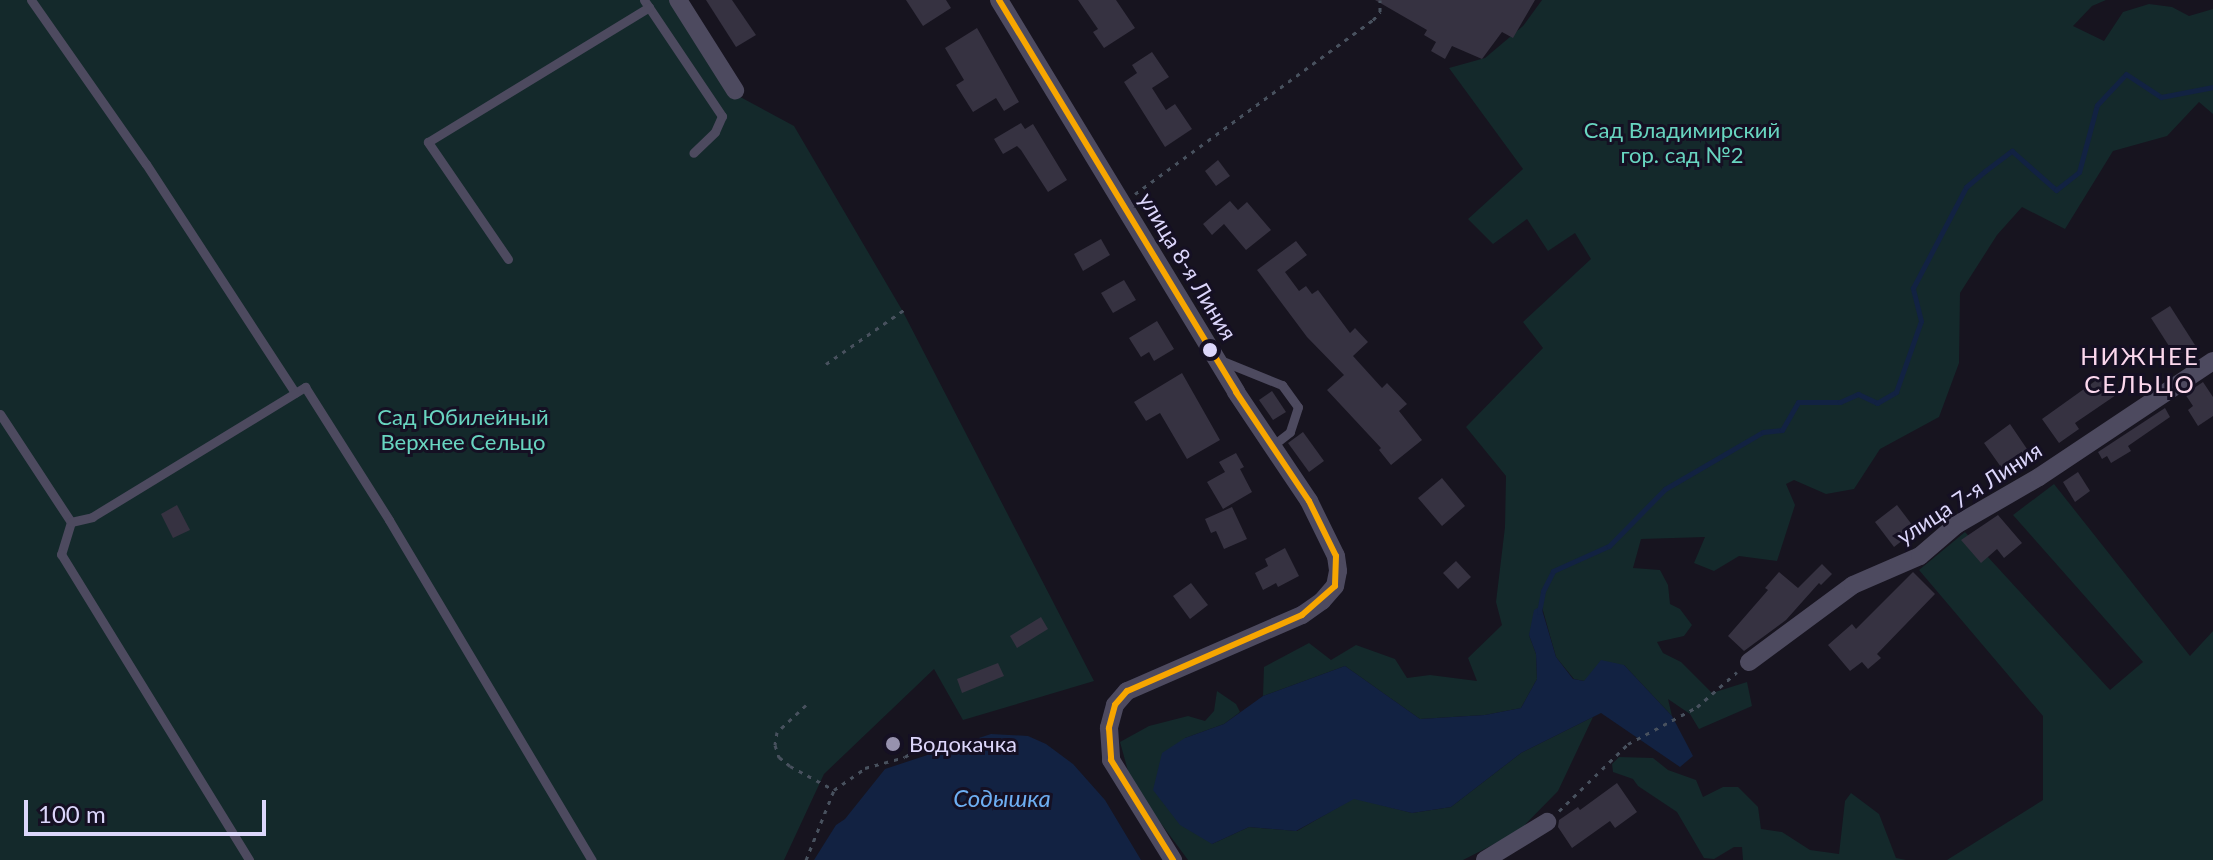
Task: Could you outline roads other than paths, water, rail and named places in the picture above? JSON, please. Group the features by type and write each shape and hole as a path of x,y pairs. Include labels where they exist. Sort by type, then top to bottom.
{"street":[{"path":"678,0 735,90"},
{"name":"улица 8-я Линия","path":"999,0 1271,447 1309,501 1336,556 1338,571 1335,586 1312,608 1127,691 1115,705 1109,728 1111,760 1173,860"},
{"name":"улица 7-я Линия","path":"1749,662 1853,585 1920,556 1956,525 2039,477 2213,361"},
{"path":"1485,860 1547,822"}],"lane":[{"path":"31,0 146,164 295,393"},
{"path":"508,259 428,142 647,4 722,116 715,132 693,153"},
{"path":"1216,358 1282,385 1298,407 1290,432 1271,447"},
{"path":"71,522 92,517 305,387 592,860"},
{"path":"0,414 71,522"},
{"path":"71,522 61,554 249,860"}],"water":[{"path":"1541,606 1556,657 1573,679 1584,681 1601,660 1624,665 1672,716 1693,756 1680,767 1601,713 1521,753 1451,807 1412,813 1354,799 1296,831 1249,827 1212,844 1180,825 1153,790 1162,753 1185,738 1224,724 1263,696 1345,666 1420,719 1485,715 1521,708 1537,679 1536,654 1529,635 1534,610"},
{"name":"Содышка","path":"991,734 1028,736 1046,744 1073,764 1105,800 1141,860 814,860 836,825 845,819 885,769"}],"waterway":[{"path":"1539,612 1543,591 1553,571 1609,546 1665,489 1763,432 1782,430 1798,402 1840,402 1858,394 1877,403 1896,392 1921,321 1913,288 1966,187 1985,171 2012,151 2056,190 2079,172 2097,105 2126,74 2161,97 2213,87"}],"place":[{"name":"Водокачка","path":"893,744"}],"district":[{"name":"НИЖНЕЕ СЕЛЬЦО","path":"2140,370"}],"park label":[{"name":"Сад Владимирский гор. сад №2","path":"1682,142"},
{"name":"Сад Юбилейный Верхнее Сельцо","path":"463,428"}]}
